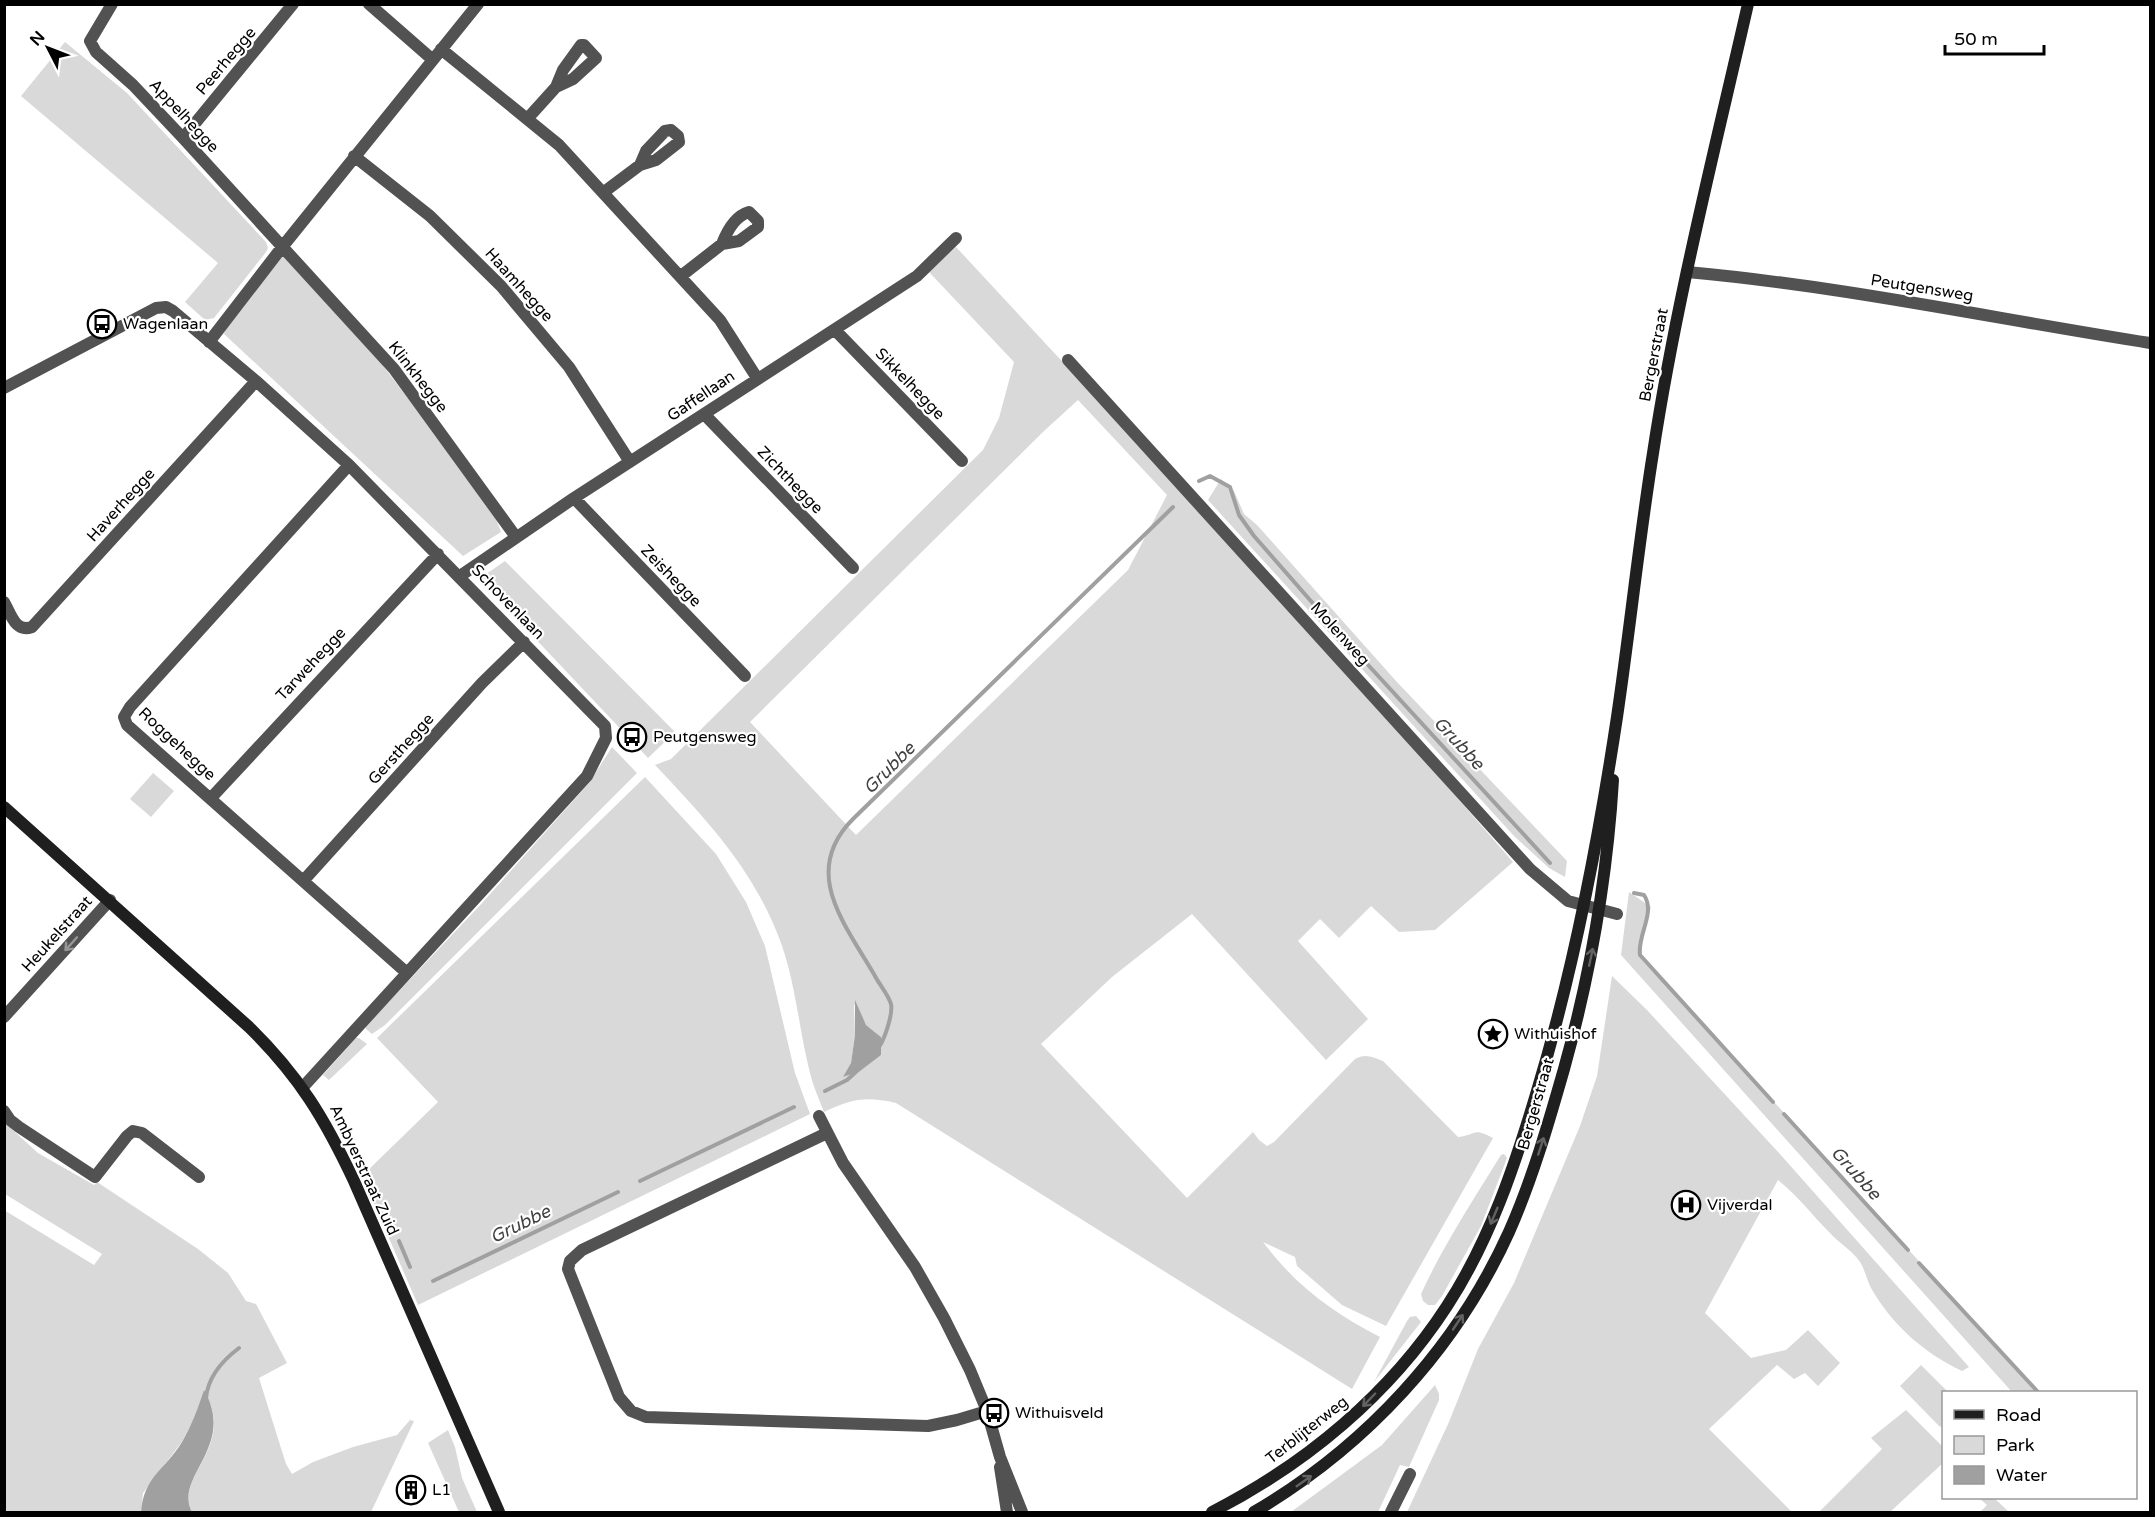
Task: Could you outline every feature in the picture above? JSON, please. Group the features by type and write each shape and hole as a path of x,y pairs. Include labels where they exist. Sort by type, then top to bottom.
{"main road":[{"name":"Bergerstraat","path":"1254,1512 1301,1483 1335,1457 1377,1420 1424,1369 1484,1282 1508,1233 1542,1143 1570,1044 1600,911 1603,837 1654,443 1687,272 1748,4"},
{"name":"Ambyerstraat Zuid","path":"4,807 110,900 257,1035 303,1087 345,1161 499,1512"},
{"name":"Bergerstraat","path":"1408,1357 1435,1324 1460,1285 1502,1198 1550,1047 1603,837"},
{"name":"Terblijterweg","path":"1212,1512 1266,1482 1316,1448 1359,1410 1408,1357"}],"street":[{"name":"Appelhegge","path":"112,4 90,40 93,48 183,138 283,246"},
{"name":"Peerhegge","path":"183,138 293,4"},
{"path":"369,4 433,60"},
{"path":"209,342 354,156 477,4"},
{"path":"441,49 559,145 720,320 757,378"},
{"path":"528,118 556,87"},
{"name":"Haamhegge","path":"354,156 430,216 501,286 569,367 630,462"},
{"path":"604,192 640,165"},
{"name":"Gaffellaan","path":"460,576 574,498 917,276 956,238"},
{"path":"681,276 722,244"},
{"name":"Klinkhegge","path":"283,246 394,369 516,537"},
{"name":"Peutgensweg","path":"1687,272 1863,295 2151,343"},
{"name":"Schovenlaan","path":"4,388 156,308 166,307 256,381 349,465 605,726 606,738 588,776 303,1087"},
{"name":"Sikkelhegge","path":"835,330 962,461"},
{"name":"Molenweg","path":"1068,360 1530,869 1568,901 1617,914"},
{"name":"Haverhegge","path":"7,607 17,626 23,629 32,627 256,381"},
{"name":"Zichthegge","path":"704,414 853,568"},
{"name":"Roggehegge","path":"349,465 130,707 124,717 127,724 407,973"},
{"name":"Zeishegge","path":"574,498 745,676"},
{"name":"Tarwehegge","path":"211,798 438,554"},
{"name":"Gersthegge","path":"304,880 482,683 524,642"},
{"name":"Heukelstraat","path":"4,1017 110,900"},
{"path":"4,1111 19,1127 95,1177 133,1131 142,1133 199,1178"},
{"path":"819,1116 843,1162 915,1267 970,1370 987,1411 999,1457 1022,1512"},
{"path":"827,1133 582,1250 570,1261 567,1269 619,1397 631,1411 646,1417 846,1425 928,1426 987,1411"},
{"path":"999,1457 1007,1512"},
{"path":"1391,1512 1410,1474"}],"green space":[{"path":"65,42 127,93 266,242 268,248 266,252 214,318 205,320 185,302 218,263 21,96"},
{"path":"956,247 1087,386 1426,762 1513,862 1435,930 1399,932 1371,906 1339,938 1320,919 1298,941 1368,1019 1326,1060 1192,914 1112,977 1041,1044 1187,1198 1253,1132 1267,1146 1274,1142 1355,1059 1362,1056 1383,1061 1458,1137 1478,1132 1493,1138 1386,1326 1342,1305 1297,1266 1295,1257 1263,1242 1288,1272 1316,1297 1346,1318 1380,1337 1352,1389 896,1103 859,1100 824,1112 810,1073 786,959 770,917 758,893 728,848 655,765 671,759 983,450 999,418 1014,362 929,272","holes":["1078,400 1167,495 1128,570 856,835 750,722","854,1004 866,1025 881,1037 881,1055 844,1077 851,1063 855,1035"]},
{"path":"283,256 361,337 482,495 495,516 501,532 463,556 224,334 226,327"},
{"path":"1221,479 1234,491 1244,514 1257,525 1396,681 1567,861 1565,877 1549,868 1514,836 1208,500"},
{"path":"505,561 675,732 648,758 479,579"},
{"path":"612,747 637,773 385,1025 372,1034 366,1029 366,1026 483,902 589,783"},
{"path":"153,773 174,791 151,817 130,799"},
{"path":"645,777 716,854 746,902 765,946 795,1073 810,1114 418,1305 362,1176 438,1102 377,1038"},
{"path":"1629,892 1651,907 1641,939 1642,960 2037,1391 2011,1391 1621,955"},
{"name":"Vijverdal","path":"1612,976 1647,1010 1779,1153 1969,1367 1962,1371 1948,1364 1910,1337 1879,1301 1857,1258 1778,1180 1705,1313 1751,1358 1786,1350 1808,1330 1840,1363 1818,1386 1805,1373 1794,1379 1777,1365 1709,1429 1792,1512 1407,1512 1449,1422 1478,1349 1514,1283 1580,1126 1597,1076"},
{"path":"356,1038 367,1044 329,1080 323,1075"},
{"path":"5,1123 38,1153 94,1185 97,1182 198,1249 228,1273 246,1301 256,1304 287,1363 259,1378 286,1464 292,1474 313,1462 353,1447 397,1435 410,1420 414,1421 371,1512 192,1512 188,1499 191,1486 210,1444 214,1428 212,1411 204,1391 194,1420 181,1443 143,1493 141,1512 5,1512 4,1210 94,1265 102,1254 5,1194"},
{"path":"1504,1154 1507,1158 1481,1226 1442,1296 1435,1305 1428,1305 1423,1301 1421,1294 1430,1276 1469,1206 1501,1155"},
{"path":"1416,1316 1421,1322 1374,1382 1407,1321 1410,1317"},
{"path":"1921,1365 1947,1391 1942,1391 1942,1425 1940,1427 1900,1386"},
{"path":"1435,1385 1439,1400 1409,1467 1400,1465 1378,1512 1291,1512 1382,1445"},
{"path":"1906,1410 1942,1446 1942,1464 1890,1512 1819,1512 1882,1449 1871,1438"},
{"path":"448,1430 455,1447 462,1478 477,1512 459,1512 428,1443"},
{"path":"1980,1499 1995,1499 2009,1512 1980,1512 1987,1505"}],"water":[{"path":"855,1000 866,1025 881,1037 881,1055 860,1071 843,1077 851,1063 855,1035"},
{"path":"204,1390 212,1410 213,1428 210,1444 190,1486 188,1499 192,1512 141,1512 146,1490 182,1442 192,1423"}],"waterway":[{"name":"Grubbe","path":"1199,481 1210,476 1230,487 1239,515 1254,536 1338,632"},
{"name":"Grubbe","path":"879,1047 888,1026 891,1004 851,937 833,898 829,878 830,859 837,839 853,819 1173,507"},
{"name":"Grubbe","path":"1347,642 1550,863"},
{"name":"Grubbe","path":"1634,893 1644,895 1648,909 1640,955 1773,1102"},
{"name":"Grubbe","path":"825,1091 847,1080 858,1070"},
{"name":"Grubbe","path":"640,1181 794,1107"},
{"name":"Grubbe","path":"1784,1114 1908,1250"},
{"name":"Grubbe","path":"433,1281 618,1192"},
{"name":"Grubbe","path":"399,1241 410,1267"},
{"name":"Grubbe","path":"1919,1263 2037,1391"},
{"path":"206,1398 207,1390 217,1370 239,1348"}],"place":[{"name":"Wagenlaan","path":"102,324"},
{"name":"Peutgensweg","path":"632,737"},
{"name":"Withuishof","path":"1493,1034"},
{"name":"Vijverdal","path":"1686,1205"},
{"name":"Withuisveld","path":"994,1413"},
{"name":"L1","path":"411,1490"}]}
